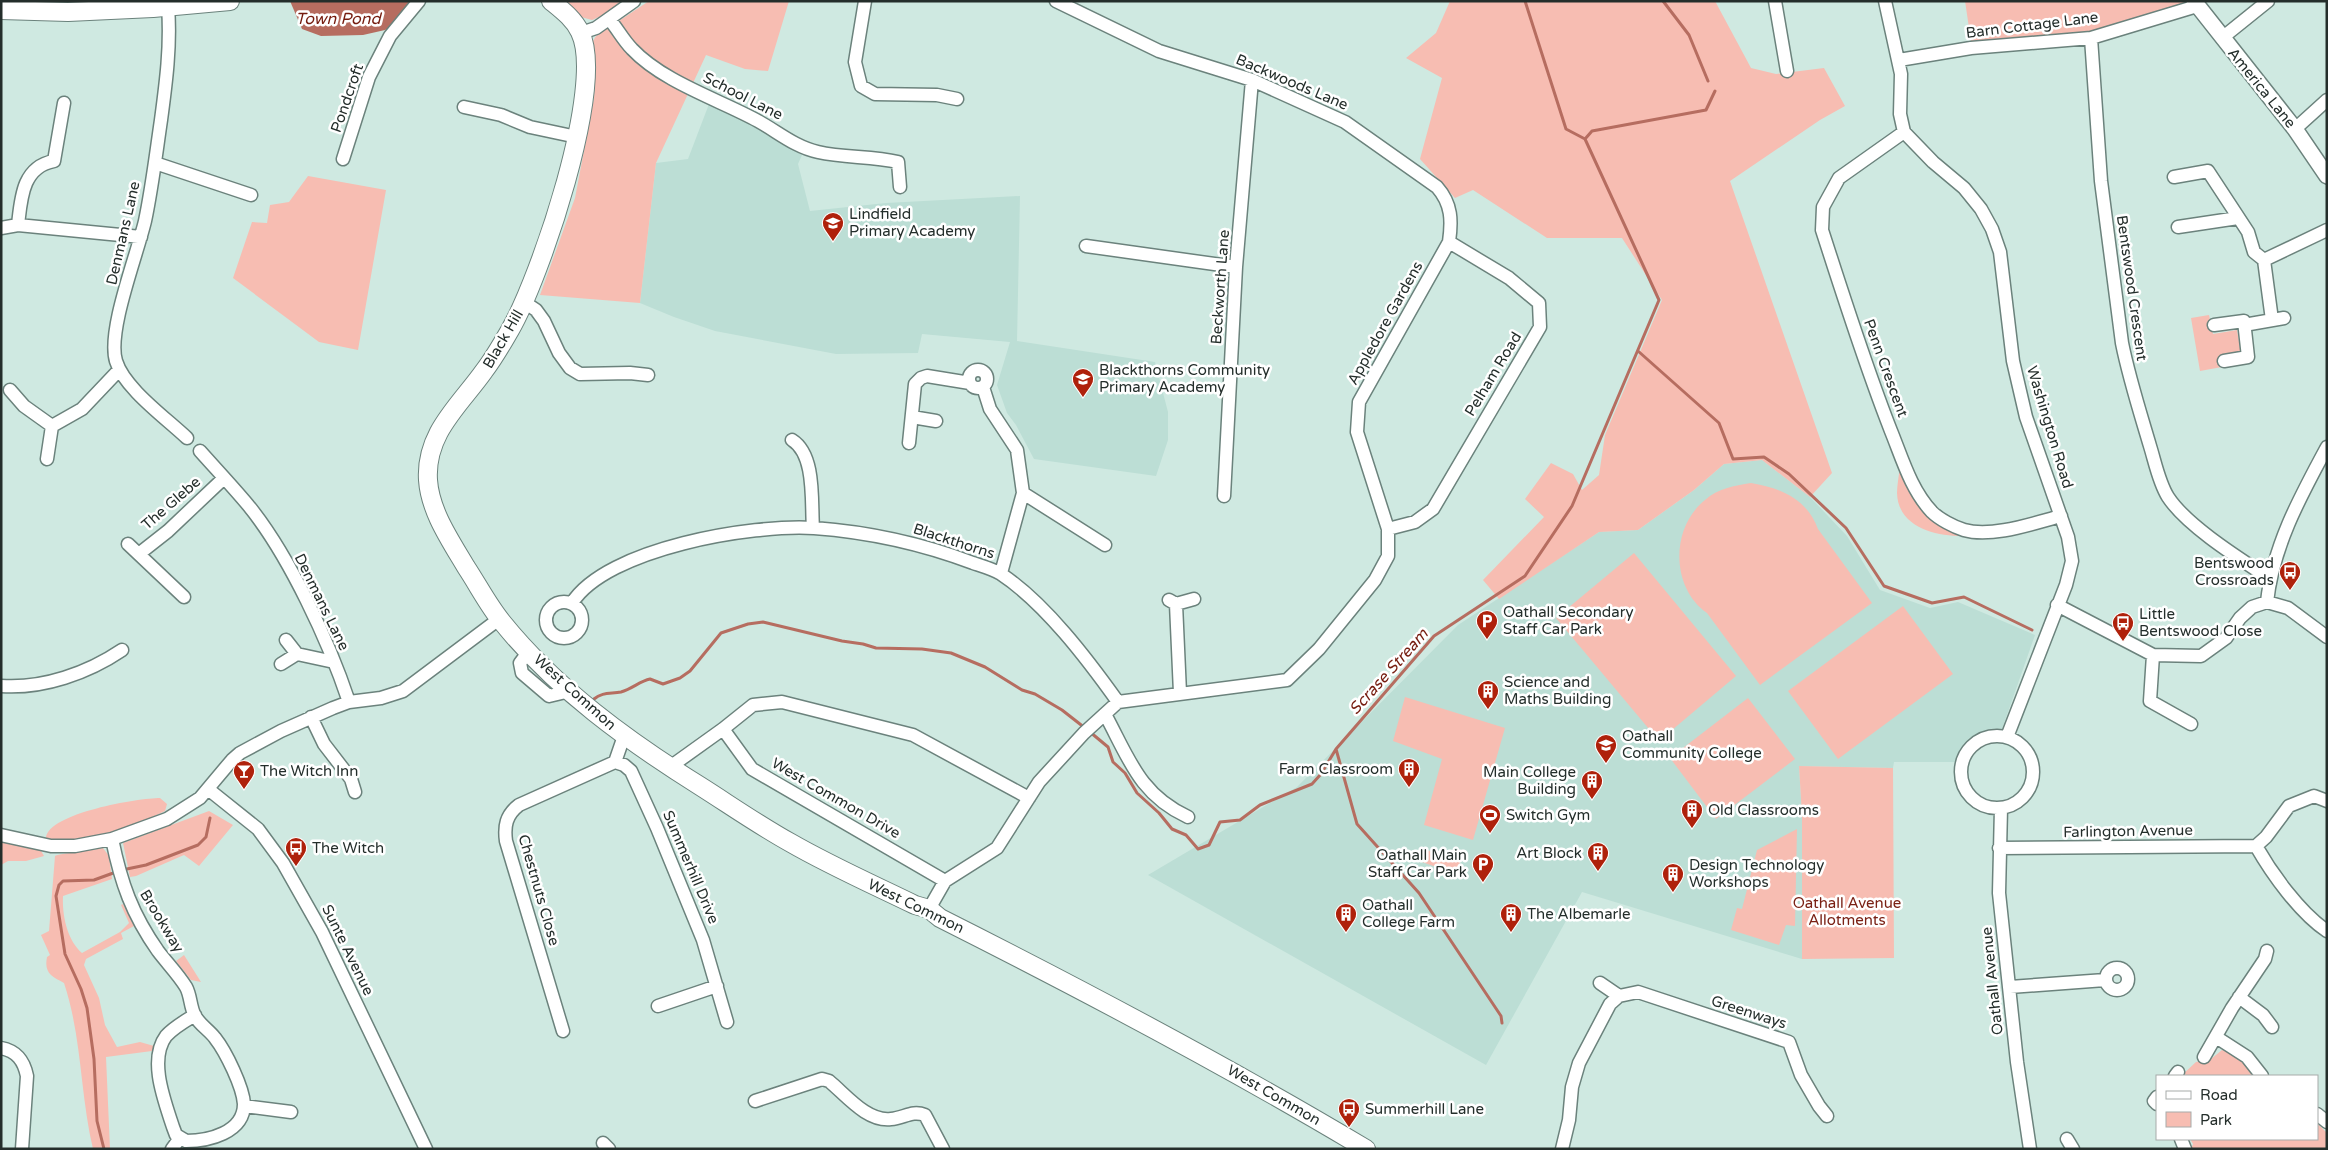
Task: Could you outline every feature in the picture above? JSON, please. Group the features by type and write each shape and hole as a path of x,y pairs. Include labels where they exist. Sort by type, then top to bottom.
{"main road":[{"path":"551,1 573,21 581,33"},
{"path":"1,10 68,12 224,2"},
{"name":"Black Hill","path":"499,619 445,531 436,510 428,480 429,462 437,433 496,354 524,302 562,194 577,137 586,86 581,33"},
{"name":"West Common","path":"499,619 529,652 570,691 624,736 792,844 915,905 928,909 940,918 1079,988 1245,1077 1366,1149"}],"street":[{"name":"Pondcroft","path":"343,158 368,77 390,36 419,1"},
{"path":"581,33 596,28 634,1"},
{"path":"865,1 855,62 861,86 875,94 937,95 951,101"},
{"name":"Backwoods Lane","path":"1056,1 1159,51 1252,80 1345,122 1438,187 1444,196 1450,212 1451,226"},
{"path":"1775,1 1787,71"},
{"path":"1885,1 1902,74 1900,114 1904,132"},
{"path":"2222,38 2268,1"},
{"name":"Barn Cottage Lane","path":"1899,60 1971,48 2091,38 2195,4"},
{"name":"America Lane","path":"2195,4 2295,129 2327,176"},
{"name":"Denmans Lane","path":"119,370 115,359 115,329 141,237 155,163 168,56 168,7"},
{"name":"School Lane","path":"609,19 632,50 665,74 714,101 756,120 786,137 791,143 817,152 898,162 900,187"},
{"name":"Bentswood Crescent","path":"2091,38 2101,181 2122,343 2127,369 2157,468 2168,497 2191,521 2226,549 2269,578"},
{"name":"Beckworth Lane","path":"1224,496 1236,267 1252,80"},
{"path":"2295,129 2327,100"},
{"path":"18,226 24,185 28,177 41,165 54,161 64,104"},
{"path":"464,107 501,115 530,127 577,137"},
{"name":"Washington Road","path":"1904,132 1932,162 1964,188 1981,209 1992,229 2000,252 2015,370 2026,417 2068,537 2072,561 2066,585 2016,709 2007,737"},
{"name":"Penn Crescent","path":"1904,132 1839,178 1823,207 1822,230 1870,378 1903,460 1916,490 1932,512 1964,530 1983,532 2025,526 2061,516"},
{"path":"155,163 251,195"},
{"path":"2174,177 2208,171 2248,232 2254,252 2264,260 2278,319 2244,325"},
{"path":"2178,228 2238,218"},
{"path":"1,228 18,226 141,237"},
{"name":"Appledore Gardens","path":"1118,702 1287,680 1320,649 1375,580 1388,556 1388,529 1357,432 1359,402 1449,242 1451,226"},
{"path":"2264,260 2327,230"},
{"name":"Pelham Road","path":"1388,529 1415,522 1433,509 1540,327 1539,303 1509,278 1449,242"},
{"path":"1086,246 1236,267"},
{"path":"524,302 536,310 544,321 559,353 570,368 580,374 630,373 648,375"},
{"path":"2214,325 2244,321 2248,357 2224,361"},
{"path":"52,426 82,409 119,370 132,386 187,438"},
{"path":"909,443 915,384 921,378 928,376 970,383 970,374 975,371 985,374 987,380 983,387 990,409 1017,450 1023,493 1000,573"},
{"path":"10,390 24,406 52,426"},
{"path":"912,418 936,421"},
{"path":"47,459 52,426"},
{"path":"792,440 800,445 808,458 813,528"},
{"path":"2267,602 2269,578 2277,549 2303,490 2327,447"},
{"name":"Denmans Lane","path":"200,451 249,506 284,560 334,662 349,702"},
{"name":"The Glebe","path":"140,553 173,527 224,478"},
{"path":"1023,493 1105,545"},
{"name":"Blackthorns","path":"572,604 586,586 617,567 660,549 702,539 742,532 813,528 900,540 957,557 1000,573 1038,606 1085,656 1118,702"},
{"name":"The Glebe","path":"128,544 140,553 147,563 184,596"},
{"path":"1180,694 1172,602 1194,599"},
{"path":"2057,605 2153,655 2201,656 2226,638 2240,618 2252,607 2267,602 2288,608 2327,637"},
{"path":"1,835 62,847 112,840 179,813 194,803 208,789 240,752 311,717 349,702 381,698 403,691 499,619"},
{"path":"286,640 297,654 334,662"},
{"path":"1,686 24,686 70,676 110,658 122,650"},
{"path":"281,664 297,654"},
{"path":"2153,655 2150,701 2191,724"},
{"path":"670,767 724,730 753,706 782,702 913,734 1029,798"},
{"path":"928,909 945,881 997,848 1029,798 1057,761 1088,730 1106,716 1118,702"},
{"path":"1106,716 1146,788 1175,810 1188,816"},
{"path":"311,717 324,744 351,779 355,792"},
{"name":"West Common Drive","path":"724,730 752,769 945,881"},
{"path":"615,762 624,736"},
{"path":"2007,737 2027,751 2032,763 2033,775 2030,787 2023,797 2013,804 2001,808 1985,805 1970,796 1964,786 1963,760 1974,744 1984,738 2007,737"},
{"name":"Summerhill Drive","path":"615,762 624,764 631,771 639,786 704,940 727,1022"},
{"name":"Chestnuts Close","path":"563,1031 506,841 506,820 511,810 519,805 615,762"},
{"name":"Sunte Avenue","path":"208,789 258,829 283,862 322,932 426,1149"},
{"path":"2327,801 2314,796 2289,806 2266,838 2256,846 2266,864 2314,922 2327,931"},
{"name":"Oathall Avenue","path":"2001,808 1998,893 2030,1149"},
{"name":"Brookway","path":"112,840 127,898 141,924 186,987 195,1015 223,1051 242,1094 244,1106"},
{"name":"Farlington Avenue","path":"1999,848 2256,846"},
{"path":"2204,1057 2239,997 2265,959 2267,951"},
{"path":"2010,987 2105,980"},
{"path":"1562,1149 1569,1120 1574,1077 1610,1004 1619,996 1600,983"},
{"path":"658,1006 717,986"},
{"name":"Greenways","path":"1619,996 1638,992 1789,1042 1801,1075 1819,1106 1828,1116"},
{"path":"2239,997 2264,1015 2272,1027"},
{"path":"195,1015 174,1028 166,1037 158,1056 165,1099 176,1144 213,1137 230,1130 241,1116 244,1106 291,1112"},
{"path":"2216,1037 2247,1057 2261,1075"},
{"path":"1,1048 15,1053 25,1067 27,1076 22,1149"},
{"path":"755,1101 822,1079 829,1081 868,1114 878,1118 896,1118 915,1113 925,1115 943,1149"}],"shaded area":[{"name":"Lindfield Primary Academy","path":"709,104 761,129 802,155 798,164 810,211 886,203 1020,196 1017,341 1155,362 1168,412 1168,440 1156,476 1034,459 1016,425 1007,413 997,385 1010,342 922,334 918,353 836,354 715,331 640,303 656,163 688,159"},
{"name":"Oathall Community College","path":"1762,460 1810,497 1847,536 1880,590 1930,608 1958,602 2035,635 2002,729 1983,733 1968,744 1956,762 1894,762 1893,768 1799,766 1802,816 1802,959 1582,892 1486,1065 1148,875 1297,787 1458,625 1599,532 1638,530 1694,490 1724,464"}],"green space":[{"path":"561,1 622,1 608,13 592,20 581,17"},
{"path":"649,1 789,1 768,71 745,69 706,55 656,163 640,303 540,295 575,198 594,98 593,41 596,36"},
{"path":"1450,1 1715,1 1751,68 1776,74 1824,68 1845,106 1820,120 1730,181 1832,473 1810,497 1762,460 1724,464 1694,490 1638,530 1599,532 1499,599 1483,580 1544,517 1525,499 1551,463 1573,474 1582,490 1599,475 1605,435 1662,300 1622,238 1547,238 1473,190 1455,198 1420,159 1442,78 1406,58 1436,33"},
{"path":"1965,1 2187,1 2189,3 2091,35 1971,41"},
{"path":"308,176 386,190 358,350 319,342 233,278 252,222 267,223 270,205 289,202"},
{"path":"2209,315 2213,334 2237,330 2241,354 2220,357 2222,367 2200,371 2191,318"},
{"path":"1900,466 1913,493 1962,536 1951,536 1930,531 1911,522 1899,505 1897,493"},
{"path":"1751,483 1773,488 1800,503 1807,510 1818,529 1872,603 1760,685 1707,613 1695,602 1681,574 1679,558 1685,526 1705,500 1726,488"},
{"path":"1634,553 1736,676 1659,741 1556,618"},
{"path":"1903,606 1953,674 1838,759 1788,691"},
{"path":"1405,697 1505,728 1473,840 1424,825 1442,759 1393,741"},
{"path":"1748,698 1795,759 1716,819 1670,758"},
{"name":"Oathall Avenue Allotments","path":"1799,766 1893,768 1894,958 1802,959 1802,816"},
{"path":"160,798 167,804 165,811 140,823 106,835 72,842 46,838 51,829 77,814 115,804"},
{"path":"209,811 233,825 199,866 184,855 130,877 123,843"},
{"path":"1797,829 1795,926 1786,925 1779,945 1731,930 1737,908 1742,909 1757,850"},
{"path":"1,841 40,849 44,856 26,861 8,861 1,865"},
{"path":"103,848 109,856 112,879 63,896 66,927 77,948 82,953 120,932 129,923 121,905 123,904 134,926 121,933 123,939 86,959 84,965 99,998 105,1025 117,1047 140,1042 154,1046 152,1051 106,1057 110,1149 93,1149 70,1003 64,983 52,976 48,970 46,962 47,957 50,955 41,935 49,931 55,856"},
{"path":"1427,850 1444,856 1446,851 1462,857 1456,874 1422,862"},
{"path":"184,955 201,982 191,980 176,961"},
{"path":"2222,1050 2236,1055 2255,1075 2182,1075 2196,1062 2211,1059"},
{"path":"2318,1124 2327,1133 2326,1149 2191,1149 2193,1144 2191,1140 2318,1140"}],"water":[{"name":"Town Pond","path":"290,1 416,1 395,25 385,30 363,35 321,36 302,29"}],"waterway":[{"name":"Scrase Stream","path":"1525,1 1566,129 1585,139"},
{"path":"1663,1 1689,35 1708,81"},
{"path":"1585,139 1592,131 1706,110 1715,91"},
{"name":"Scrase Stream","path":"1502,1023 1501,1016 1419,893 1357,824 1336,749 1434,636 1525,576 1572,506 1659,300 1585,139"},
{"path":"1638,351 1719,423 1733,459 1764,457 1789,474 1846,528 1884,586 1932,603 1964,597 2032,630"},
{"path":"594,699 603,694 625,691 650,679 663,684 680,678 690,671 721,633 748,624 763,622 876,648 922,649 951,653 985,667 1022,690 1035,694 1062,710 1085,728"},
{"path":"1090,732 1108,747 1113,762 1125,773 1137,793 1159,813 1172,829 1186,835 1198,849 1209,845 1220,822 1240,820 1260,805 1312,784 1321,774 1336,749"},
{"path":"122,870 146,865 198,845 206,837 210,818"},
{"path":"104,1149 97,1121 94,1059 87,1008 81,989 65,954 56,896 59,885 63,881 94,880 116,872"}],"place":[{"name":"Lindfield Primary Academy","path":"833,242"},
{"name":"Blackthorns Community Primary Academy","path":"1083,398"},
{"name":"Bentswood Crossroads","path":"2290,591"},
{"name":"Oathall Secondary Staff Car Park","path":"1487,640"},
{"name":"Little Bentswood Close","path":"2123,642"},
{"name":"Science and Maths Building","path":"1488,710"},
{"name":"Oathall Community College","path":"1606,764"},
{"name":"Farm Classroom","path":"1409,788"},
{"name":"The Witch Inn","path":"244,790"},
{"name":"Main College Building","path":"1592,800"},
{"name":"Old Classrooms","path":"1692,829"},
{"name":"Switch Gym","path":"1490,834"},
{"name":"The Witch","path":"296,867"},
{"name":"Art Block","path":"1598,872"},
{"name":"Oathall Main Staff Car Park","path":"1483,883"},
{"name":"Design Technology Workshops","path":"1673,893"},
{"name":"Oathall College Farm","path":"1346,933"},
{"name":"The Albemarle","path":"1511,933"},
{"name":"Summerhill Lane","path":"1349,1128"}]}
